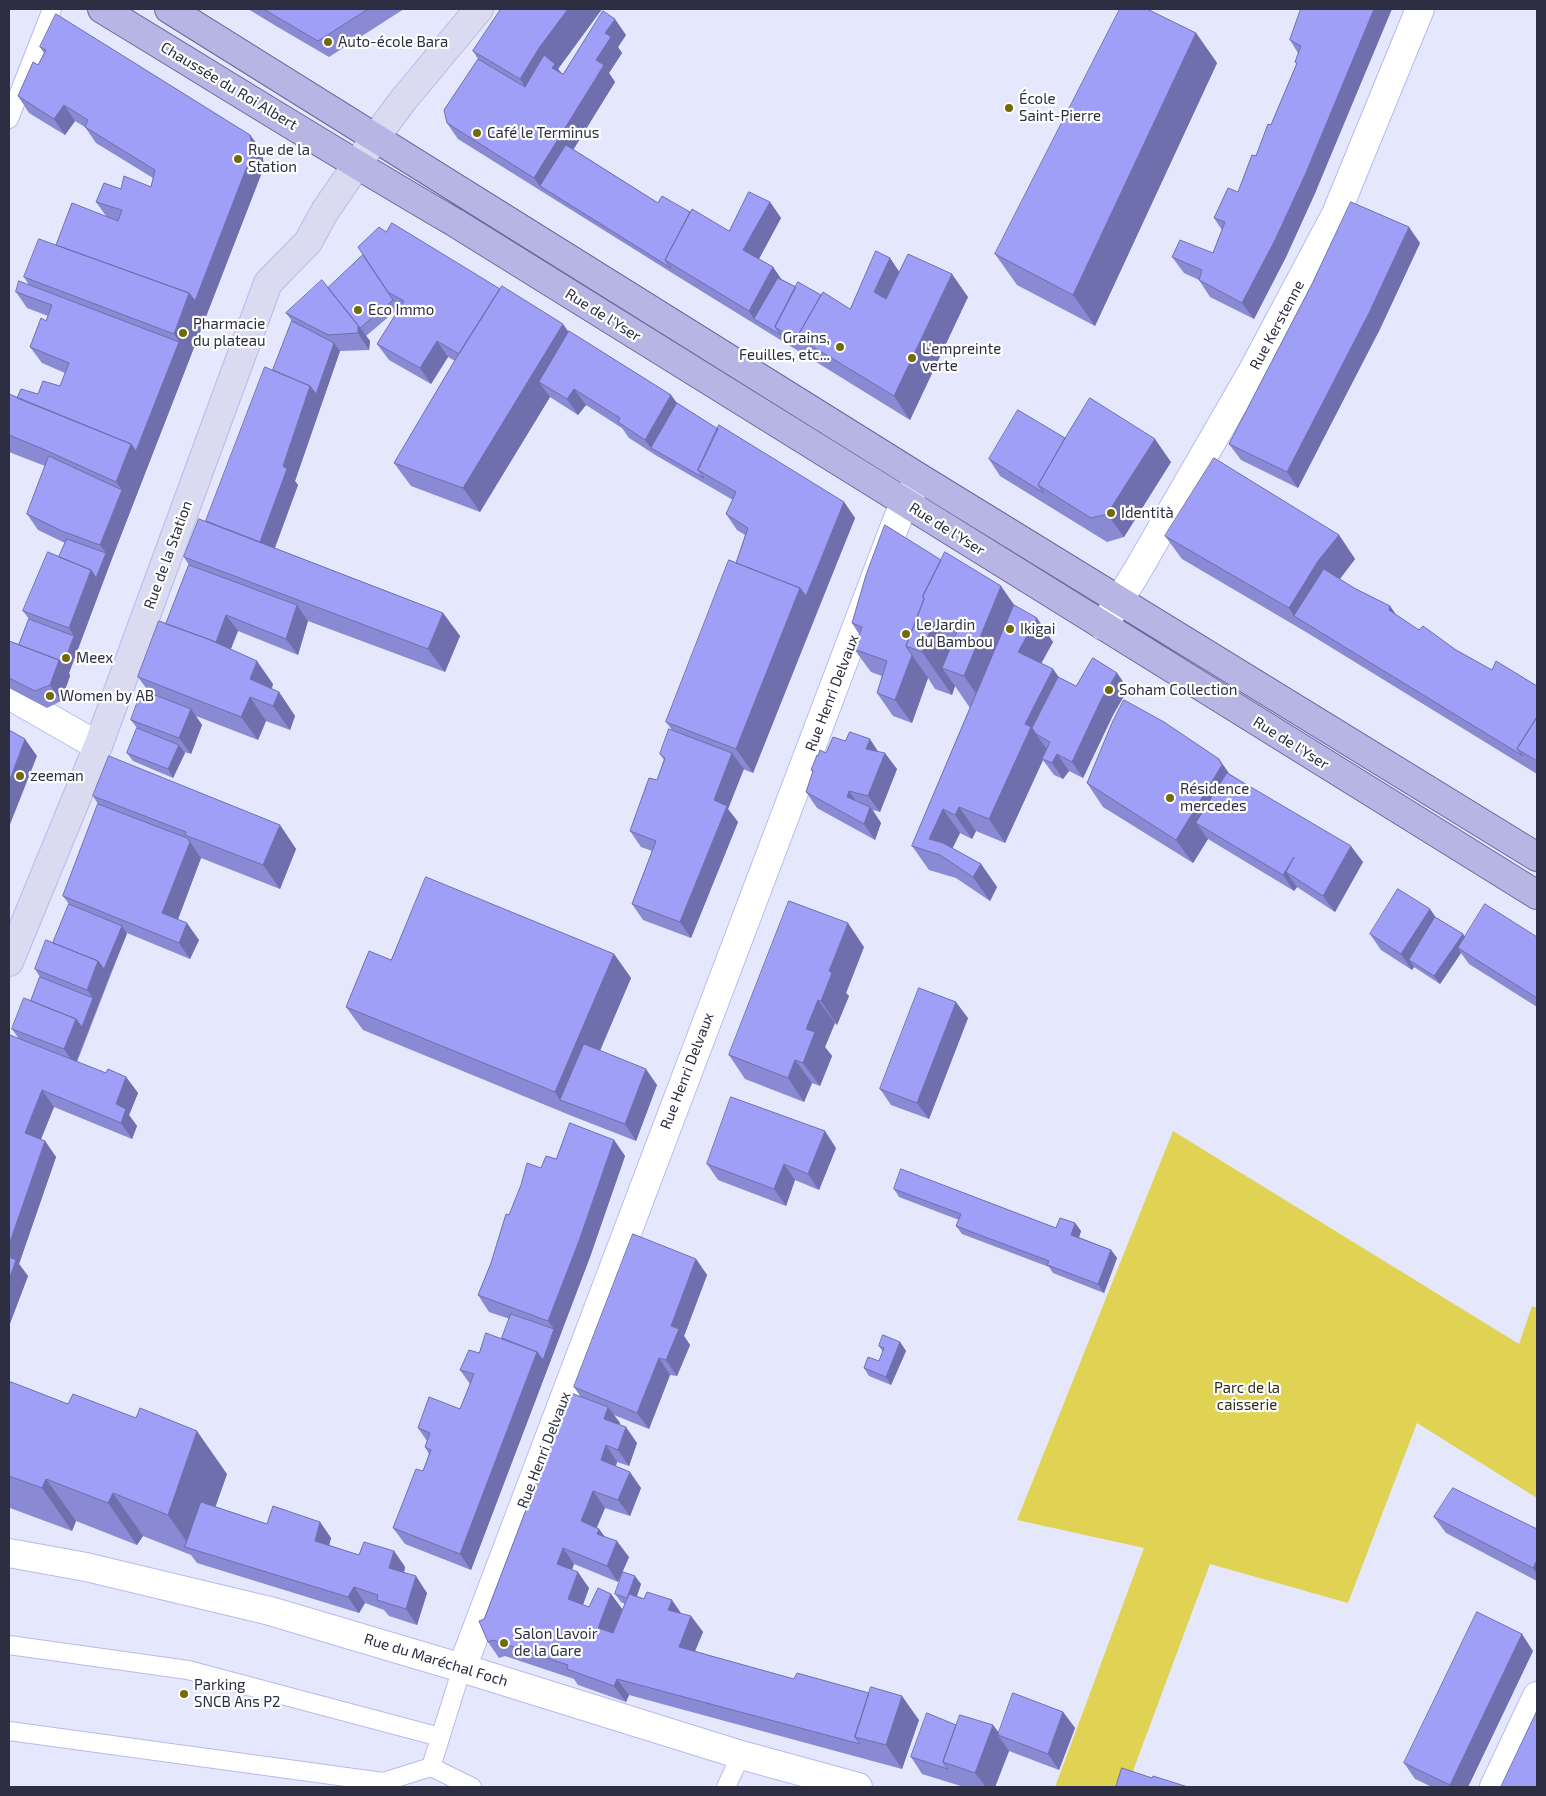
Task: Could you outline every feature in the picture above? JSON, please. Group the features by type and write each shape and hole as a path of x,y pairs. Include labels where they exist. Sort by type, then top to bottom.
{"main road":[{"name":"Chaussée du Roi Albert","path":"102,9 356,165"},
{"path":"169,9 374,138"},
{"name":"Rue de l'Yser","path":"374,138 920,478 1537,857"},
{"name":"Rue de l'Yser","path":"356,165 462,227 1537,895"}],"street":[{"name":"Rue de la Station","path":"9,962 98,746 268,283 308,242 325,211 374,138 479,9"},
{"name":"Rue Kerstenne","path":"1103,626 1252,372 1336,214 1420,9"},
{"name":"Rue Henri Delvaux","path":"462,1668 904,503 920,478"},
{"path":"9,695 98,746"},
{"name":"Rue du Maréchal Foch","path":"9,1553 86,1567 270,1611 462,1668 741,1755 858,1787"},
{"path":"1494,1787 1537,1696"}],"lane":[{"path":"9,119 52,9"},
{"path":"9,1645 188,1670 440,1737"},
{"path":"431,1767 462,1668"},
{"path":"9,1731 383,1782 431,1767 472,1787"},
{"path":"726,1787 741,1755"}],"green space":[{"name":"Parc de la caisserie","path":"1173,1131 1519,1344 1532,1306 1537,1308 1537,1498 1417,1423 1348,1603 1210,1564 1127,1787 1055,1787 1144,1548 1017,1520"}],"building":[{"path":"265,9 368,9 318,41"},
{"path":"501,9 568,9 539,48 520,79 473,51"},
{"path":"1120,9 1147,9 1196,33 1073,295 995,254"},
{"path":"1301,9 1374,9 1305,175 1275,240 1242,303 1199,280 1202,270 1172,257 1180,240 1213,253 1225,222 1214,218 1228,188 1238,192 1252,155 1256,156 1268,124 1271,125 1297,63 1295,62 1301,46 1290,40"},
{"path":"603,11 615,19 605,33 611,37 596,60 604,65 534,178 447,123 444,110 478,59 525,87 544,55 555,64 552,68 563,74"},
{"path":"56,14 250,135 253,151 195,301 189,293 56,245 72,203 118,221 122,210 96,202 104,183 121,189 124,176 151,187 155,170 85,127 88,120 64,105 54,119 18,96 33,62 38,65 46,50 40,47"},
{"path":"566,145 658,203 662,196 690,212 665,260 671,268 540,186"},
{"path":"749,192 770,202 743,250 773,267 749,311 665,260 692,209 729,231"},
{"path":"1351,202 1409,227 1369,313 1287,472 1229,444 1312,284"},
{"path":"392,223 500,289 459,354 437,341 420,368 377,344 404,301 388,292 358,247 379,227 386,232"},
{"path":"39,239 189,293 174,334 24,277"},
{"path":"876,251 890,258 874,292 886,299 908,254 952,274 894,396 797,337 823,292 850,309"},
{"path":"363,255 393,300 360,328 328,288"},
{"path":"778,278 796,287 775,327 781,335 754,319"},
{"path":"322,280 358,325 358,333 328,335 286,313"},
{"path":"19,281 179,342 136,451 131,444 17,398 21,389 38,394 43,381 60,386 69,363 30,347 41,318 46,321 52,305 16,292"},
{"path":"798,282 821,295 797,337 802,344 775,327"},
{"path":"502,286 563,324 463,488 394,463 461,350"},
{"path":"292,321 334,343 316,394 310,386 273,370"},
{"path":"569,331 671,395 645,440 618,422 620,418 574,389 567,399 539,382"},
{"path":"265,367 310,386 283,466 287,469 260,542 206,521"},
{"path":"9,394 131,444 116,482 9,435"},
{"path":"1090,398 1155,439 1107,514 1091,518 1038,485"},
{"path":"677,403 718,429 698,470 704,478 651,448"},
{"path":"1018,410 1065,438 1038,485 1044,493 989,459"},
{"path":"719,425 844,502 806,596 800,588 736,563 748,528 726,514 736,492 698,470"},
{"path":"49,456 122,490 100,545 62,531 27,514"},
{"path":"1214,458 1339,535 1318,561 1289,608 1165,536"},
{"path":"199,519 443,613 428,649 184,557"},
{"path":"885,525 941,560 923,596 924,599 906,646 912,655 895,700 877,693 887,661 854,649 862,627 852,623 866,575"},
{"path":"67,539 106,553 96,578 91,570 59,557"},
{"path":"48,552 91,570 69,628 23,611"},
{"path":"945,552 1001,586 964,676 942,668 957,632 933,622 922,652 906,646 924,599 923,596"},
{"path":"729,560 800,588 736,749 666,722"},
{"path":"189,565 297,605 286,639 226,615 216,642 166,624"},
{"path":"1324,569 1354,588 1390,606 1389,610 1419,630 1423,626 1456,650 1492,670 1496,661 1537,686 1537,717 1517,749 1523,756 1294,616"},
{"path":"1014,605 1037,618 1018,652 1053,669 1025,724 1031,727 989,819 959,807 955,815 943,809 929,839 943,843 981,864 973,877 940,855 912,846"},
{"path":"29,619 74,636 63,665 59,660 19,645"},
{"path":"159,621 208,639 257,661 250,679 279,692 273,706 250,697 241,717 138,677"},
{"path":"9,641 59,660 50,685 35,691 9,678"},
{"path":"1093,658 1117,673 1102,698 1072,762 1057,754 1052,763 1042,759 1050,742 1036,734 1032,728 1058,677 1076,686"},
{"path":"142,690 191,709 179,738 131,720"},
{"name":"Résidence mercedes","path":"1124,700 1164,722 1219,759 1222,765 1176,840 1087,783 1112,723"},
{"path":"1537,717 1537,761 1517,749"},
{"path":"137,728 179,745 168,769 127,753"},
{"path":"669,729 732,753 714,800 727,806 680,922 632,904 656,841 630,831 649,778 657,780 665,758 660,754"},
{"path":"9,730 25,739 9,782"},
{"path":"850,732 870,739 866,749 885,753 868,796 849,791 847,797 870,807 864,824 806,792 813,771 811,770 820,750 826,753 833,737 845,741"},
{"path":"109,756 280,825 263,865 185,835 186,832 93,796"},
{"path":"1227,773 1351,846 1323,896 1286,872 1294,857 1283,875 1196,823"},
{"path":"98,804 187,838 190,842 162,913 187,923 179,943 63,896"},
{"path":"426,877 614,954 555,1092 346,1007 369,951 391,960"},
{"path":"1398,889 1430,909 1401,954 1370,934"},
{"path":"789,901 848,923 829,971 832,973 821,1001 818,1000 806,1029 815,1032 803,1063 795,1060 788,1078 729,1055"},
{"path":"69,904 122,926 104,969 98,961 53,943"},
{"path":"1485,904 1537,937 1537,998 1458,948"},
{"path":"1435,917 1463,934 1434,976 1409,960"},
{"path":"46,940 98,961 87,990 35,969"},
{"path":"40,977 93,998 82,1027 76,1019 31,1001"},
{"path":"919,988 956,1002 917,1103 880,1089"},
{"path":"24,998 76,1019 64,1049 12,1029"},
{"path":"10,1035 106,1073 108,1069 126,1077 116,1104 126,1109 121,1123 42,1090 25,1133 45,1141 9,1245 9,1038"},
{"path":"584,1044 646,1069 625,1124 560,1100"},
{"path":"731,1097 825,1131 808,1174 784,1164 774,1189 707,1164"},
{"path":"570,1123 614,1140 579,1241 548,1321 478,1295 491,1263 506,1214 509,1215 521,1185 527,1163 541,1168 546,1156 556,1159"},
{"path":"901,1169 1056,1228 1060,1218 1075,1223 1071,1235 1111,1250 1098,1284 1047,1265 1049,1261 956,1226 961,1214 894,1189"},
{"path":"633,1234 696,1259 671,1326 679,1329 666,1360 659,1358 637,1413 574,1387"},
{"path":"9,1257 16,1260 9,1280"},
{"path":"511,1314 554,1329 543,1360 537,1352 502,1338"},
{"path":"486,1333 537,1352 460,1554 393,1528 416,1469 423,1471 431,1450 425,1447 430,1433 418,1428 429,1397 460,1409 474,1374 460,1370 469,1350 479,1353"},
{"path":"883,1335 900,1342 886,1377 864,1368 868,1357 879,1361 884,1348 879,1346"},
{"path":"11,1382 68,1404 73,1394 136,1418 140,1408 197,1431 168,1515 113,1493 108,1503 46,1479 42,1488 9,1476 9,1386"},
{"path":"571,1393 608,1407 604,1419 626,1427 618,1450 606,1445 601,1460 630,1472 618,1500 593,1491 581,1521 599,1529 597,1534 617,1541 607,1566 563,1548 557,1564 578,1572 568,1599 589,1607 598,1588 611,1594 598,1628 613,1633 629,1594 644,1599 647,1592 672,1600 668,1610 691,1616 679,1647 794,1679 797,1673 869,1693 855,1737 860,1744 617,1679 614,1686 567,1669 568,1665 493,1640 488,1642 479,1621 484,1619"},
{"path":"1453,1488 1537,1529 1537,1560 1533,1568 1434,1517"},
{"path":"201,1502 267,1524 273,1506 320,1522 315,1541 359,1555 364,1542 394,1551 389,1568 416,1576 406,1609 377,1600 378,1595 354,1587 348,1597 185,1547"},
{"path":"623,1572 635,1576 627,1598 615,1594"},
{"path":"1477,1612 1522,1634 1450,1785 1404,1763"},
{"path":"871,1687 902,1696 886,1745 855,1737"},
{"path":"1013,1693 1063,1712 1048,1754 998,1735"},
{"path":"1537,1711 1537,1787 1501,1787"},
{"path":"927,1713 956,1725 943,1762 948,1769 911,1757"},
{"path":"960,1715 993,1725 975,1773 943,1762"},
{"path":"1122,1768 1152,1778 1153,1776 1188,1787 1116,1787"}],"place":[{"name":"Auto-école Bara","path":"328,42"},
{"name":"École Saint-Pierre","path":"1009,108"},
{"name":"Café le Terminus","path":"477,133"},
{"name":"Rue de la Station","path":"238,159"},
{"name":"Eco Immo","path":"358,310"},
{"name":"Pharmacie du plateau","path":"183,333"},
{"name":"Grains, Feuilles, etc...","path":"840,347"},
{"name":"L'empreinte verte","path":"912,358"},
{"name":"Identità","path":"1111,513"},
{"name":"Ikigai","path":"1010,629"},
{"name":"Le Jardin du Bambou","path":"906,634"},
{"name":"Meex","path":"66,658"},
{"name":"Soham Collection","path":"1109,690"},
{"name":"Women by AB","path":"50,696"},
{"name":"zeeman","path":"20,776"},
{"name":"Résidence mercedes","path":"1170,798"},
{"name":"Salon Lavoir de la Gare","path":"504,1643"},
{"name":"Parking SNCB Ans P2","path":"184,1694"}]}
